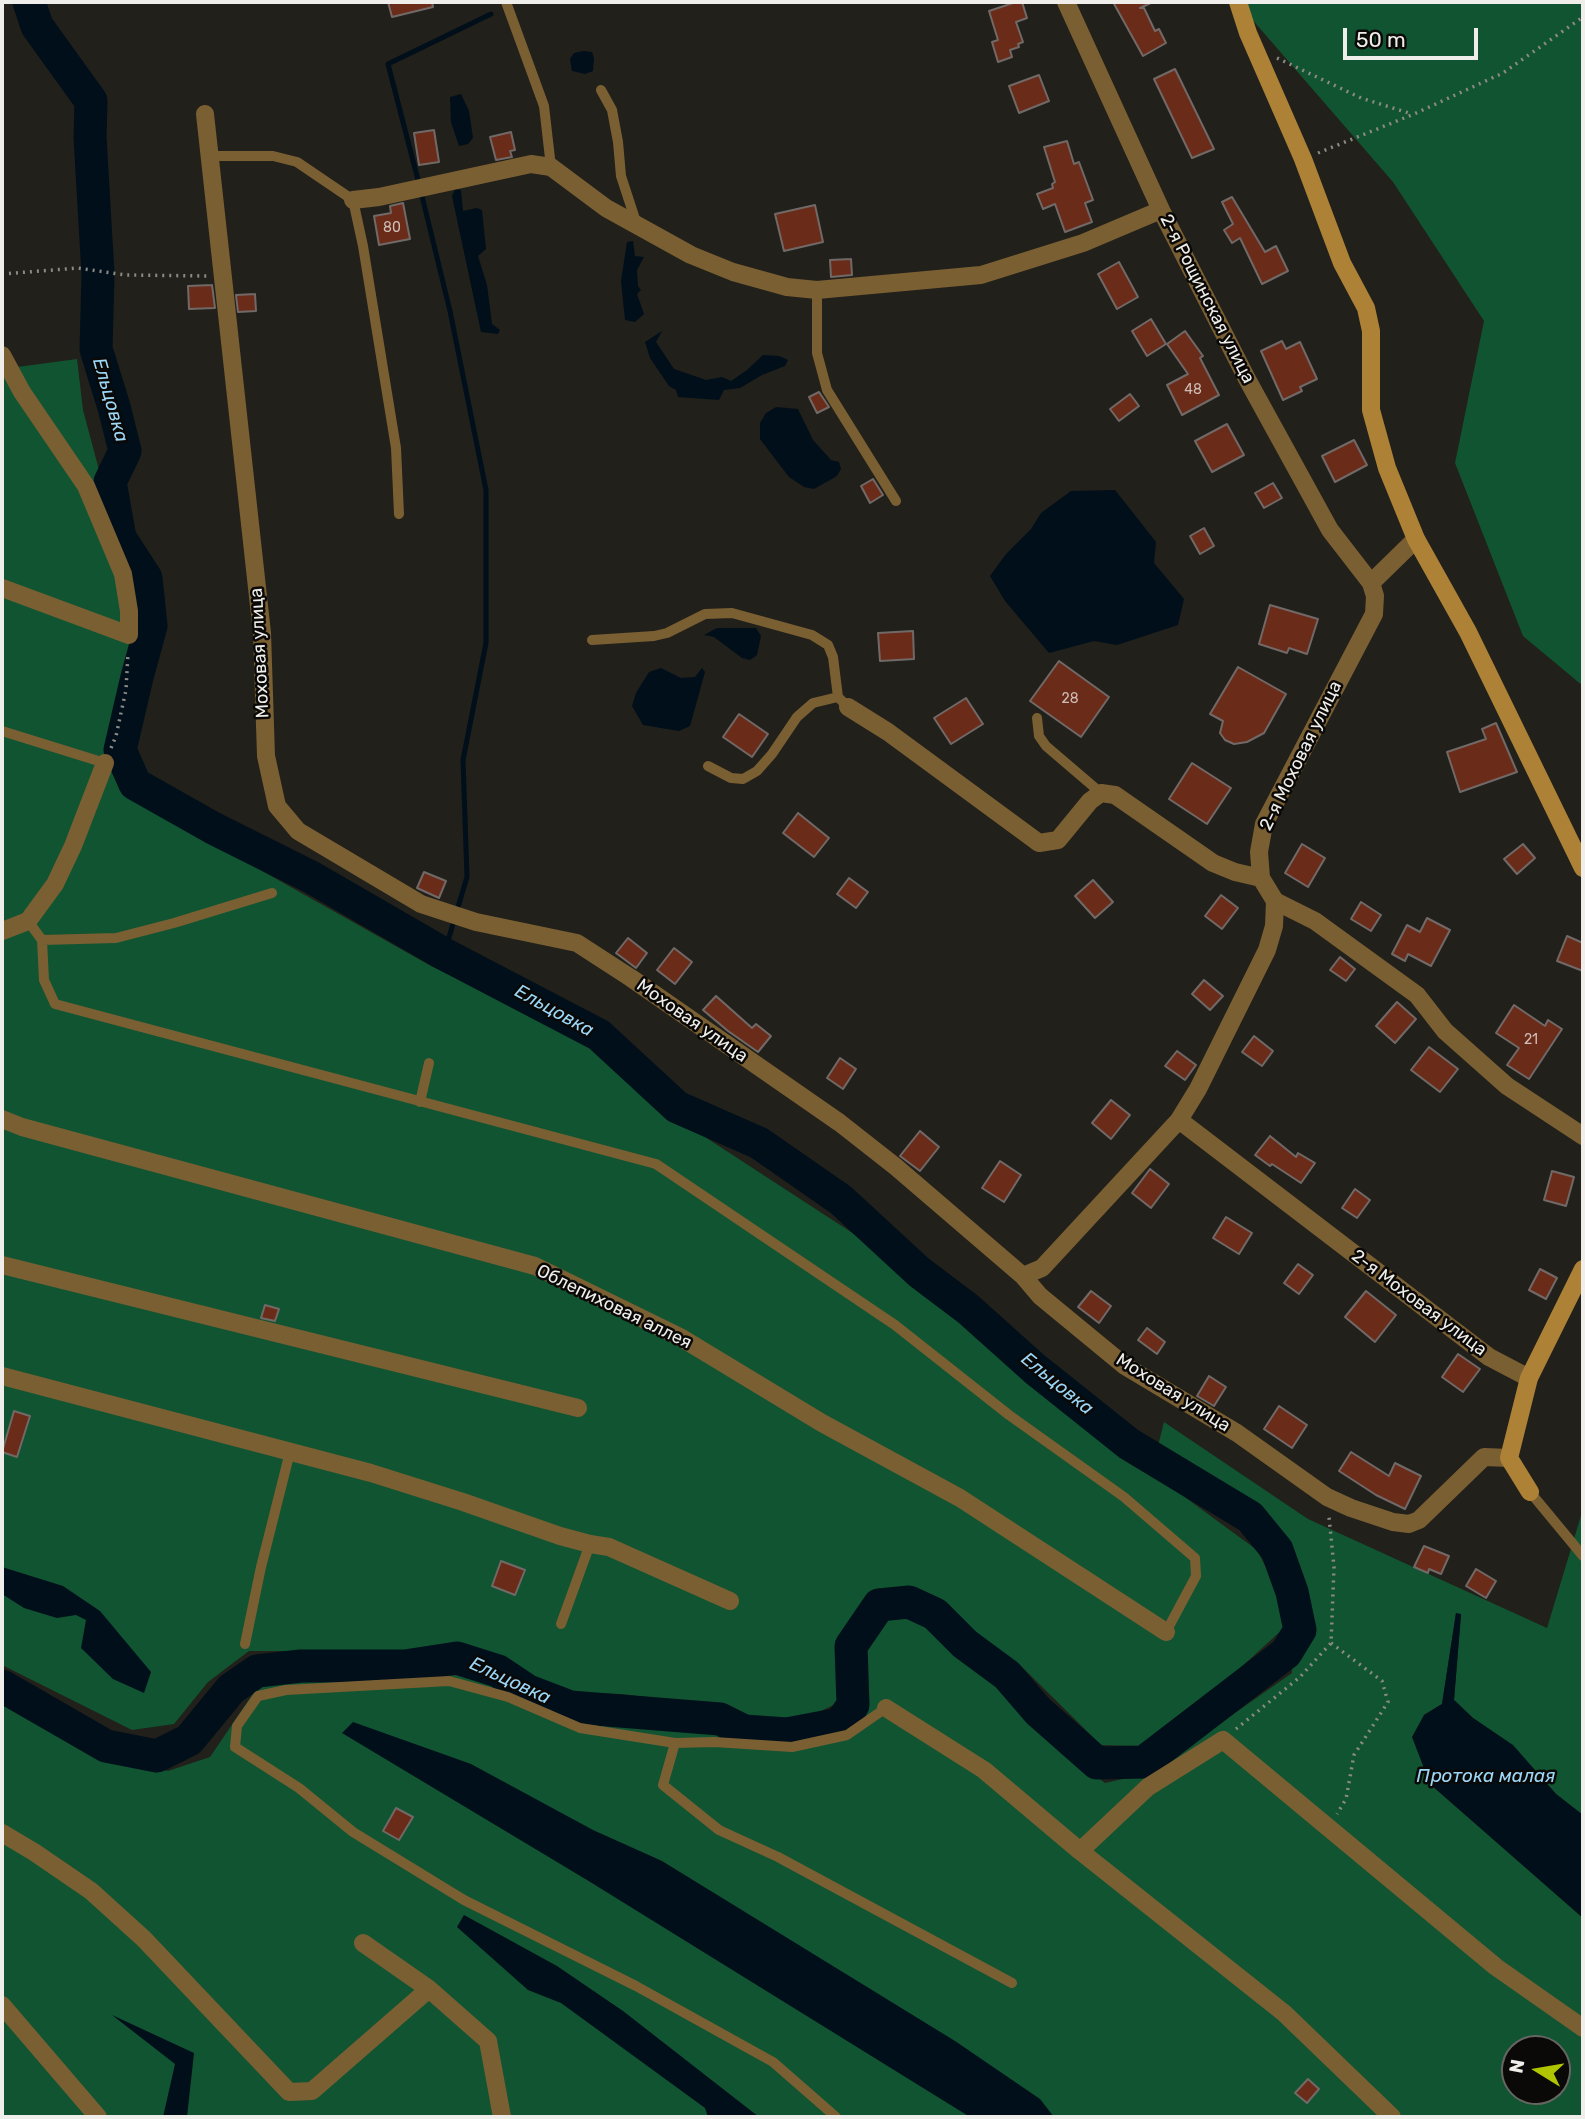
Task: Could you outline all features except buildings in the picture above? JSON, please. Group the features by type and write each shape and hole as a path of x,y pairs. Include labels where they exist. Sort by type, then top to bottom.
{"street":[{"name":"2-я Рощинская улица","path":"1066,2 1161,210 1247,379 1330,530 1371,583"},
{"path":"1238,2 1303,159 1342,263 1366,308 1371,331 1371,410 1387,468 1416,539 1468,632 1583,868"},
{"name":"Моховая улица","path":"205,114 262,632 266,756 277,806 298,831 421,904 476,922 577,943 840,1123 945,1207 1023,1276 1040,1296 1125,1366 1237,1433 1328,1497 1351,1508 1393,1522 1409,1524 1419,1520 1484,1457 1509,1458"},
{"path":"353,200 379,197 531,164 551,167 586,195 691,255 733,272 787,287 817,290 981,275 1083,243 1161,210"},
{"path":"2,355 22,392 86,486 123,574 129,611 129,635 2,588"},
{"path":"1371,583 1416,539"},
{"name":"2-я Моховая улица","path":"1261,878 1259,852 1265,824 1355,646 1374,614 1375,596 1371,583"},
{"path":"843,702 1039,843 1058,840 1090,801 1101,793 1115,795 1213,863 1261,878 1275,901 1315,921 1417,995 1445,1031 1507,1086 1583,1136"},
{"path":"2,931 28,921 55,884 73,846 105,763"},
{"path":"1023,1276 1042,1268 1179,1120 1198,1089 1267,950 1274,926 1275,901"},
{"name":"Облепиховая аллея","path":"2,1119 22,1127 535,1266 680,1337 822,1423 960,1498 1166,1632"},
{"name":"2-я Моховая улица","path":"1179,1120 1489,1357 1529,1378"},
{"path":"2,1265 578,1409"},
{"path":"1530,1492 1509,1458 1529,1378 1583,1269"},
{"path":"2,1376 371,1474 463,1502 590,1544 608,1547 730,1601"},
{"path":"886,1708 984,1770 1080,1851 1284,2013 1392,2117"},
{"path":"1080,1851 1148,1787 1223,1740 1496,1967 1583,2028"},
{"path":"2,1833 92,1891 127,1923 289,2092 312,2091 429,1989"},
{"path":"363,1943 429,1989 488,2041 502,2117"},
{"path":"2,2005 98,2117"}],"lane":[{"path":"506,2 544,106 551,167"},
{"path":"601,90 612,110 621,176 637,225"},
{"path":"208,156 273,156 297,162 353,200 396,448 399,514"},
{"path":"817,290 817,353 827,390 895,500"},
{"path":"592,640 654,636 705,614 732,613 812,635 828,645 843,702 813,703 797,717 757,771 743,779 731,779 708,766"},
{"path":"1037,718 1039,736 1046,746 1101,793"},
{"path":"2,731 105,763"},
{"path":"42,940 116,938 272,893"},
{"path":"28,921 42,940 44,980 55,1004 656,1164 895,1325 1009,1415 1124,1497 1195,1558 1196,1576 1166,1632"},
{"path":"420,1102 429,1063"},
{"path":"245,1644 290,1452"},
{"path":"1530,1492 1583,1556"},
{"path":"561,1624 590,1544"},
{"path":"836,2117 772,2062 636,1986 464,1900 353,1832 299,1788 235,1747 237,1726 258,1696 286,1690 449,1681 508,1698 580,1728 675,1743 714,1742 792,1747 847,1734 886,1708"},
{"path":"675,1743 663,1785 719,1830 778,1857 1012,1983"}],"path":[{"path":"1303,159 1414,114 1503,73 1583,17"},
{"path":"1255,48 1361,98 1414,114"},
{"path":"2,274 78,268 126,275 224,276"},
{"path":"105,763 116,737 126,690 129,635"},
{"path":"1223,1740 1300,1677 1331,1643 1334,1567 1328,1497"},
{"path":"1331,1643 1382,1681 1388,1702 1354,1755 1346,1799 1334,1819"}],"green space":[{"path":"1237,2 1583,2 1583,686 1523,636 1455,463 1484,321 1393,182"},
{"path":"77,359 83,410 106,496 134,642 109,750 129,796 431,966 584,1039 662,1109 854,1234 1092,1429 1257,1550 1275,1585 1284,1628 1215,1691 1138,1746 1101,1745 1021,1666 913,1587 867,1598 837,1645 840,1702 802,1720 759,1718 717,1705 621,1694 567,1692 461,1646 409,1651 249,1651 208,1682 174,1724 132,1730 2,1665 2,369"},
{"path":"1164,1422 1308,1519 1547,1628 1583,1509 1583,1815 1556,1794 1513,1746 1473,1718 1454,1700 1461,1615 1456,1613 1442,1704 1424,1715 1430,1784 1583,1918 1583,2117 2,2117 2,1703 95,1750 168,1771 210,1757 263,1679 457,1675 501,1688 565,1713 783,1742 803,1740 853,1727 865,1709 863,1649 886,1614 907,1610 929,1622 1010,1698 1054,1744 1105,1783 1149,1773 1292,1673 1288,1597 1247,1519 1158,1446"}],"water":[{"path":"592,52 594,58 593,71 585,74 572,71 570,59 574,53"},
{"path":"461,94 469,111 473,138 468,144 459,146 451,122 450,97"},
{"path":"455,189 461,190 463,211 477,208 482,210 486,249 478,256 487,285 492,324 500,330 498,334 481,332 452,196"},
{"path":"633,241 635,256 644,257 637,270 638,286 641,290 637,294 644,314 635,322 625,320 621,281 627,242"},
{"path":"662,331 656,342 674,369 706,380 722,377 731,381 763,355 779,356 788,360 785,366 740,388 724,390 719,400 678,397 676,390 669,386 650,358 645,342"},
{"path":"776,407 798,409 813,440 831,460 839,462 841,469 837,476 814,489 804,487 789,477 760,439 760,423 766,413"},
{"path":"1115,490 1156,542 1154,563 1184,599 1178,625 1117,645 1094,641 1049,653 1005,601 990,576 1006,554 1031,529 1041,513 1071,491"},
{"path":"717,628 756,628 761,636 757,655 750,660 742,658 714,637 704,635"},
{"path":"661,668 681,678 695,677 702,668 705,672 690,726 679,731 643,725 632,706 636,693 649,672"},
{"path":"2,1567 63,1586 100,1611 151,1672 144,1693 113,1679 81,1648 86,1620 76,1615 57,1618 24,1608 2,1594"},
{"name":"Протока малая","path":"1456,1613 1461,1614 1454,1700 1473,1718 1513,1745 1556,1794 1583,1815 1583,1918 1430,1784 1412,1737 1424,1715 1442,1704"},
{"path":"353,1722 471,1764 593,1830 662,1861 955,2041 1040,2099 1054,2117 970,2117 587,1880 342,1733"},
{"path":"464,1915 557,1966 623,2011 759,2117 708,2117 705,2108 561,2003 528,1990 457,1927"},
{"path":"112,2015 194,2053 187,2117 163,2117 175,2064"}],"waterway":[{"name":"Ельцовка","path":"2,1686 106,1746 157,1756 189,1740 231,1689 257,1671 301,1666 405,1666 457,1658 498,1671 528,1691 570,1707 720,1719 744,1731 787,1734 840,1724 853,1705 851,1646 879,1605 909,1602 935,1614 965,1644 1007,1675 1038,1711 1097,1763 1144,1762 1286,1653 1300,1630 1292,1592 1277,1550 1250,1517 1129,1444 1035,1369 968,1309 919,1272 841,1200 759,1143 677,1107 599,1035 444,954 311,877 213,828 135,784 120,750 151,626 146,578 120,538 110,482 125,451 96,349 98,274 90,137 91,101 37,26 29,2"},
{"path":"418,180 388,64 491,14"},
{"path":"422,196 450,311 486,490 486,643 463,760 467,877 444,954"}]}
